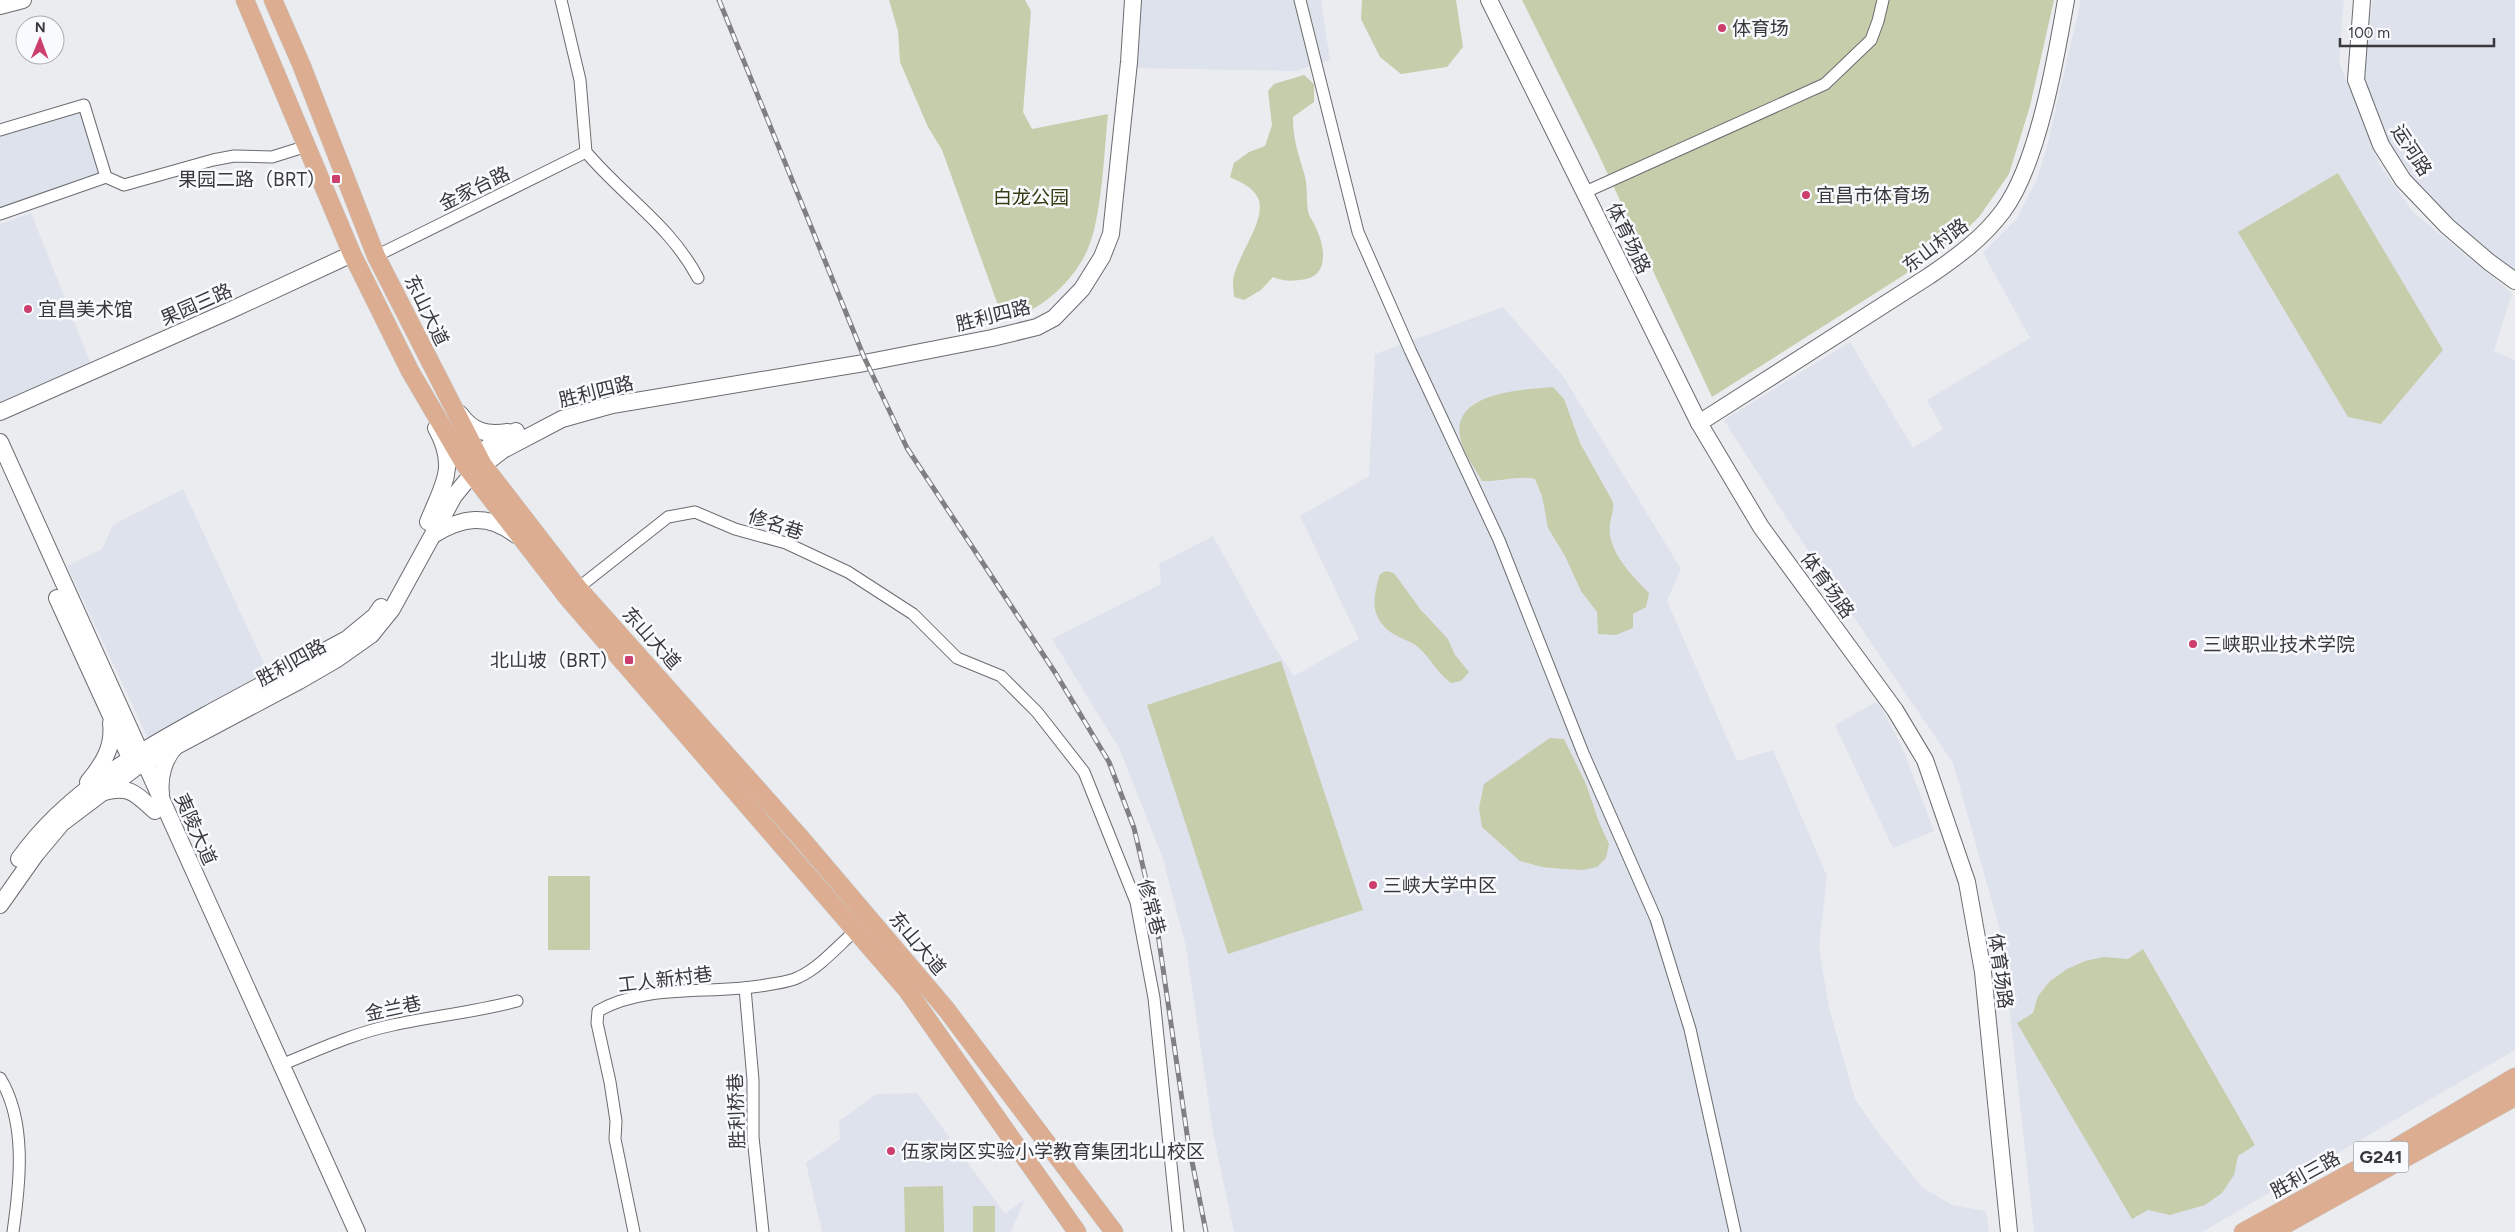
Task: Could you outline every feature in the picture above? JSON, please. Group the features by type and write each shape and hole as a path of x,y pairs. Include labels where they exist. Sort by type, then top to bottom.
{"main road":[{"path":"0,6 23,0"},
{"name":"东山大道","path":"245,0 352,254 410,372 474,465 518,537 726,783 855,931 914,985 946,1009 1114,1232"},
{"name":"东山大道","path":"273,0 301,64 376,256 436,375 474,465 505,494 578,588 800,837 914,985 1076,1232"},
{"name":"胜利四路","path":"0,886 34,838 74,798 347,640 375,616 429,529 447,487 474,465 503,450 521,434 557,410 605,396 750,374 991,331 1033,320 1055,308 1077,284 1094,257 1103,223 1122,61 1126,0"},
{"name":"胜利四路","path":"521,434 562,419 612,405 864,363 974,342 1037,327 1054,318 1066,308 1089,281 1102,257 1111,234 1129,62 1133,0"},
{"name":"体育场路","path":"1489,0 1703,420 1761,527 1894,710 1925,760 1967,882 1983,972 2009,1232"},
{"name":"体育场路","path":"1498,0 1592,189 1703,420 1772,525 1901,703 1929,754 1947,796 1973,878 1988,966 2017,1232"},
{"name":"东山村路","path":"1703,420 1962,254 1990,228 2004,210 2017,188 2032,148 2058,48 2066,0"},
{"name":"运河路","path":"2362,0 2356,80 2380,145 2403,180 2448,226 2489,262 2515,281"},
{"name":"果园三路","path":"0,412 231,310 352,254"},
{"path":"410,372 423,404 442,439 449,460 429,529 460,522 495,521 518,537"},
{"path":"436,375 468,426 480,433 521,434"},
{"path":"505,494 501,484 501,464 521,434"},
{"name":"夷陵大道","path":"0,442 126,722 137,760"},
{"name":"夷陵大道","path":"0,468 108,711 137,760 281,1065 357,1232"},
{"path":"74,798 108,753 112,731 108,711"},
{"path":"102,792 118,788 128,789 159,807 163,769 172,750 174,740 144,736 133,730 126,722"},
{"name":"胜利四路","path":"0,905 36,854 62,823 102,792 137,760"},
{"name":"夷陵大道","path":"159,807 349,1232"},
{"path":"914,985 915,995 996,1100 1043,1171 1088,1232"},
{"path":"914,985 1101,1232"},
{"name":"胜利三路","path":"2244,1232 2394,1149 2515,1077"},
{"name":"胜利三路","path":"2272,1232 2515,1097"}],"street":[{"path":"561,0 580,80 586,152 664,229 686,255 698,278"},
{"path":"1300,0 1358,232 1410,350 1499,540 1583,753 1656,919 1690,1029 1735,1232"},
{"path":"1592,189 1825,84 1871,40 1883,0"},
{"path":"0,130 84,105 106,177"},
{"path":"0,214 106,177 124,185 213,160 234,156 272,158 307,146"},
{"name":"金家台路","path":"376,256 586,152"},
{"name":"修名巷","path":"578,588 668,518 695,512 735,529 786,543 848,572 912,614 957,658"},
{"name":"修常巷","path":"957,658 1001,676 1037,712 1084,772 1136,902 1154,998 1178,1232"},
{"name":"工人新村巷","path":"634,1232 615,1139 616,1121 598,1023 598,1011 610,1004 630,998 682,991 745,988 799,978 855,931"},
{"name":"胜利桥巷","path":"745,988 753,1080 753,1137 763,1232"},
{"name":"金兰巷","path":"281,1065 353,1035 392,1025 517,1001"},
{"path":"0,1078 11,1105 20,1148 13,1232"}],"shaded area":[{"path":"1138,0 1321,0 1330,60 1295,71 1134,68"},
{"name":"三峡职业技术学院","path":"2081,0 2344,0 2339,62 2379,164 2413,212 2512,293 2494,351 2515,360 2515,1050 2202,1232 2034,1232 2001,934 1953,763 1791,525 1724,420 1850,342 1913,448 1943,429 1927,400 2030,338 1983,253 2016,220 2037,179 2047,147"},
{"path":"2373,0 2515,0 2515,278 2452,225 2383,144 2359,79"},
{"path":"82,109 104,176 0,212 0,135"},
{"path":"31,213 91,364 0,403 0,224"},
{"path":"1503,307 1563,376 1681,569 1667,601 1737,761 1773,750 1827,876 1819,947 1829,1008 1855,1099 1879,1134 1923,1188 1952,1205 1986,1211 1989,1232 1234,1232 1213,1132 1186,947 1163,859 1120,750 1052,639 1161,584 1159,564 1213,536 1274,646 1294,676 1359,639 1300,516 1369,476 1375,354"},
{"path":"183,489 268,672 148,738 67,566 102,549 113,525"},
{"path":"1876,702 1882,709 1902,747 1934,831 1893,848 1835,725"},
{"name":"伍家岗区实验小学教育集团北山校区","path":"917,1093 1005,1214 1025,1199 1011,1232 822,1232 806,1163 840,1139 839,1121 877,1094"}],"green space":[{"name":"白龙公园","path":"889,0 1025,0 1031,11 1023,112 1032,129 1108,114 1099,203 1087,251 1077,269 1063,286 1047,300 1026,312 1003,319 942,150 928,127 900,62 898,31"},
{"path":"1362,0 1456,0 1463,47 1447,67 1401,74 1380,57 1361,19"},
{"name":"宜昌市体育场","path":"1522,0 2054,0 2030,106 2009,174 1979,217 1957,238 1915,268 1712,397 1596,149"},
{"path":"1304,75 1314,84 1314,102 1293,117 1294,132 1305,178 1307,206 1323,250 1322,265 1314,276 1306,279 1289,281 1273,277 1261,290 1244,300 1234,297 1233,282 1239,261 1259,217 1260,207 1258,198 1253,191 1230,177 1234,163 1249,152 1265,146 1272,125 1268,91 1274,84"},
{"path":"2338,173 2443,350 2381,424 2348,417 2238,232"},
{"path":"1553,387 1564,399 1580,443 1613,502 1610,534 1616,553 1649,593 1646,607 1633,614 1633,628 1616,635 1598,634 1597,612 1581,591 1565,556 1548,528 1542,496 1535,479 1482,481 1462,444 1459,427 1464,414 1475,404 1489,397 1506,393"},
{"path":"1386,571 1394,573 1420,609 1448,639 1455,655 1469,672 1461,681 1451,683 1419,648 1392,633 1379,620 1375,606 1376,591 1380,574"},
{"path":"1281,661 1363,910 1228,954 1147,705"},
{"path":"1550,738 1564,739 1586,784 1609,844 1606,858 1597,867 1583,870 1563,869 1542,867 1520,861 1482,827 1479,808 1484,784"},
{"path":"548,876 590,876 590,950 548,950"},
{"path":"2143,949 2255,1145 2238,1156 2234,1175 2222,1193 2205,1205 2170,1215 2148,1210 2132,1219 2017,1023 2033,1013 2038,996 2050,981 2067,969 2085,961 2104,957 2128,959"},
{"path":"943,1186 944,1232 905,1232 904,1187"},
{"path":"973,1206 995,1206 995,1232 973,1232"}],"railway":[{"path":"719,0 864,357 907,448 1056,674 1109,762 1134,828 1157,927 1188,1141 1206,1232"}],"place":[{"name":"体育场","path":"1722,28"},
{"name":"果园二路（BRT）","path":"336,179"},
{"name":"宜昌市体育场","path":"1806,195"},
{"name":"宜昌美术馆","path":"28,309"},
{"name":"三峡职业技术学院","path":"2193,644"},
{"name":"北山坡（BRT）","path":"629,660"},
{"name":"三峡大学中区","path":"1373,885"},
{"name":"伍家岗区实验小学教育集团北山校区","path":"891,1151"}]}
